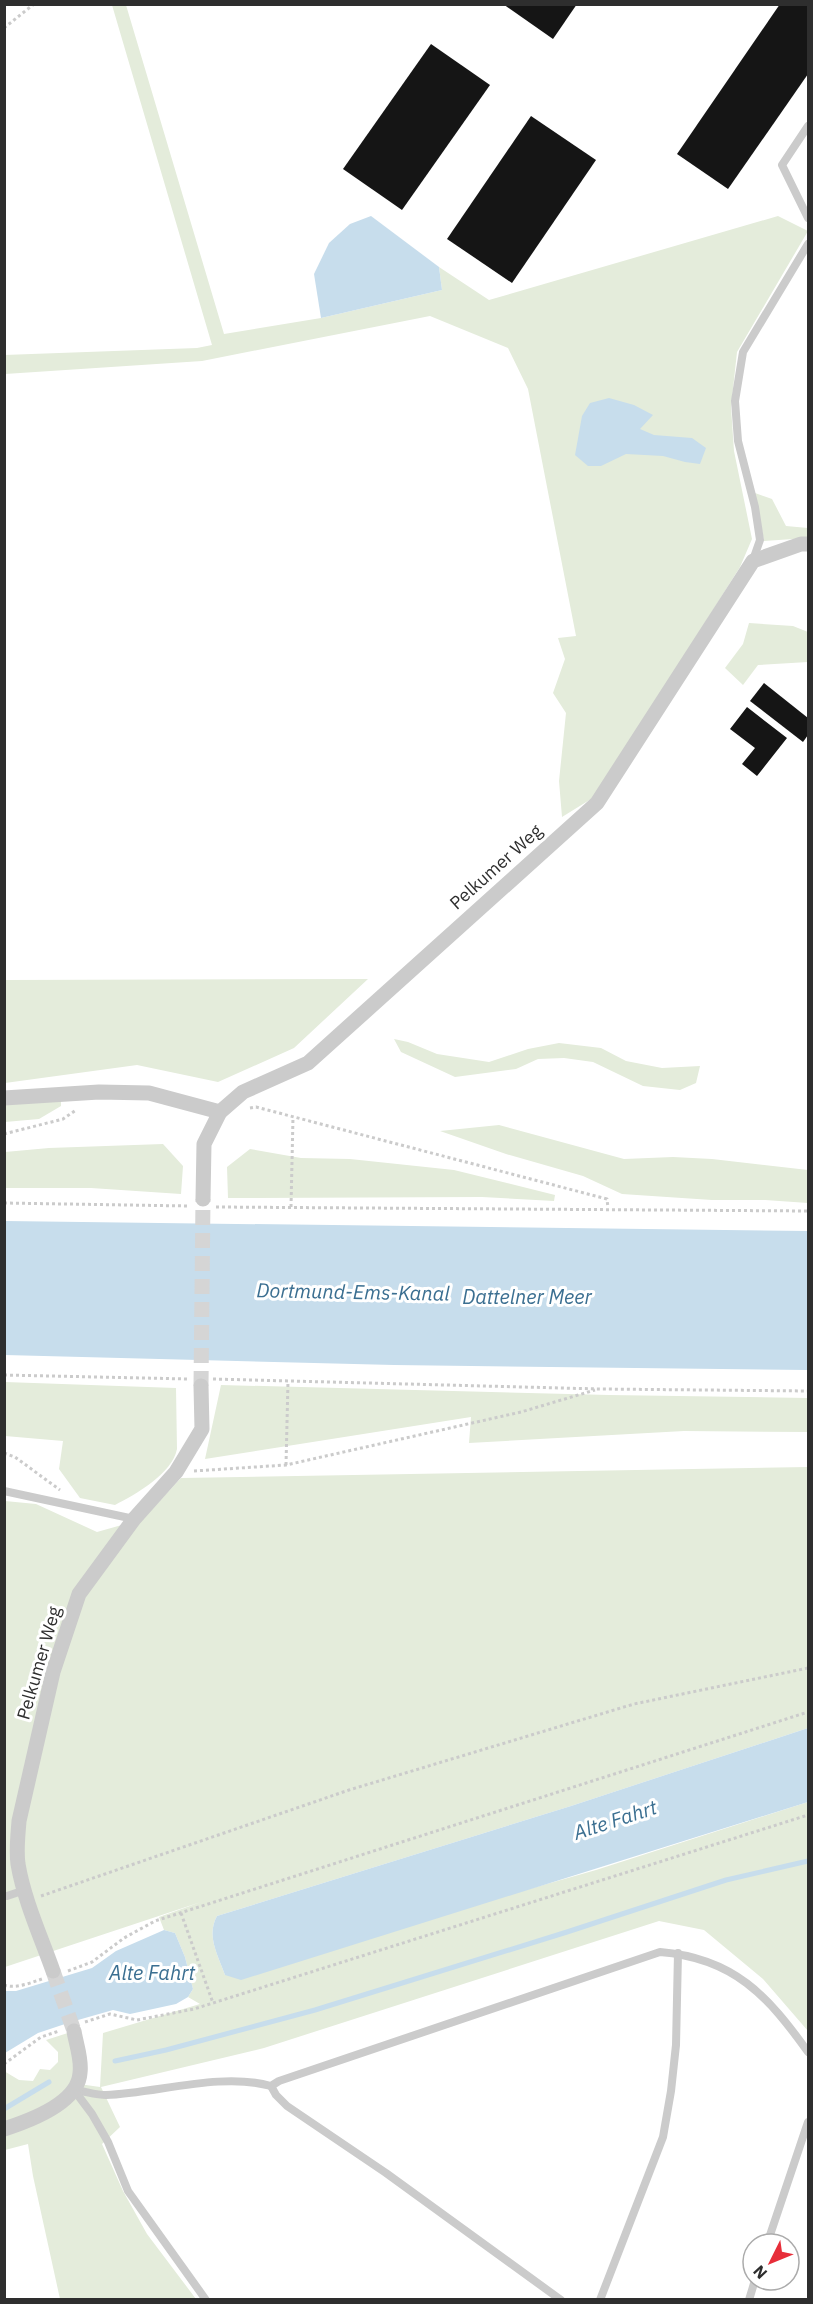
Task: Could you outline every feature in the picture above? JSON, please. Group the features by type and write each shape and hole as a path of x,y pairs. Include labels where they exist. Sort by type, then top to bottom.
{"street":[{"path":"753,561 801,544 808,544"},
{"name":"Pelkumer Weg","path":"202,1204 204,1144 220,1112 243,1092 308,1063 597,803 753,561"},
{"path":"4,1098 99,1092 149,1093 220,1112"},
{"name":"Pelkumer Weg","path":"54,1974 26,1895 18,1863 19,1821 53,1672 80,1594 134,1519 176,1472 202,1429 200,1381"},
{"path":"4,2129 23,2123 49,2109 65,2100 74,2090 78,2084 81,2064 74,2031"}],"lane":[{"path":"808,126 782,165 808,218"},
{"path":"753,561 760,540 755,507 738,441 735,401 742,352 808,244"},
{"path":"4,1491 134,1519"},
{"path":"7,1896 26,1895"},
{"path":"271,2086 349,2056 660,1952 678,1953 710,1963 753,1986 781,2014 808,2052"},
{"path":"600,2300 663,2137 676,2045 678,1953"},
{"path":"74,2090 104,2095 220,2082 257,2082 271,2086 287,2106 386,2173 561,2300"},
{"path":"74,2090 92,2114 108,2142 128,2191 206,2300"},
{"path":"771,2232 808,2122"}],"path":[{"path":"4,28 34,4"},
{"path":"4,1134 63,1119 99,1092"},
{"path":"247,1108 256,1107 608,1199 608,1208"},
{"path":"291,1207 293,1117"},
{"path":"4,1203 808,1211"},
{"path":"4,1374 200,1381 808,1391"},
{"path":"286,1465 288,1381"},
{"path":"176,1472 286,1465 520,1412 600,1389"},
{"path":"4,1453 15,1457 83,1507"},
{"path":"26,1895 72,1884 349,1790 634,1704 808,1668"},
{"path":"4,1985 18,1986 92,1962 124,1938 155,1921 808,1712"},
{"path":"110,2014 137,2020 213,2003 808,1815"},
{"path":"181,1913 213,2003"},
{"path":"4,2064 41,2037"}],"green space":[{"path":"112,5 126,5 224,334 321,318 442,290 439,267 489,300 778,216 808,231 737,352 731,407 734,451 752,539 740,567 596,796 562,817 559,781 566,713 553,693 565,659 558,638 576,636 528,389 508,348 430,316 202,361 5,374 4,355 197,348 212,345"},
{"path":"755,493 772,499 786,526 808,528 808,538 764,541"},
{"path":"749,623 793,626 808,632 808,662 758,665 743,685 725,668 743,644"},
{"path":"368,979 294,1048 218,1082 137,1065 5,1083 5,980"},
{"path":"394,1039 437,1054 489,1062 528,1049 559,1043 601,1048 626,1061 662,1068 700,1066 696,1083 680,1090 643,1086 593,1062 564,1058 538,1059 516,1069 455,1077 401,1052"},
{"path":"61,1100 61,1106 39,1119 5,1122 5,1103"},
{"path":"499,1125 624,1159 673,1157 712,1159 808,1170 808,1203 622,1194 583,1176 506,1154 440,1131"},
{"path":"163,1144 183,1166 181,1194 91,1188 5,1188 5,1152"},
{"path":"250,1149 301,1158 350,1159 454,1170 555,1195 554,1201 482,1197 228,1198 227,1167"},
{"path":"5,1382 176,1388 177,1449 174,1458 161,1475 115,1505 80,1498 59,1469 63,1441 5,1436"},
{"path":"221,1385 808,1398 808,1432 684,1431 469,1443 471,1417 205,1459"},
{"path":"808,1467 808,1728 571,1806 217,1916 213,1938 225,1975 596,1870 808,1802 808,2031 763,1979 704,1930 659,1921 264,2048 101,2087 120,2127 102,2144 123,2191 147,2234 196,2299 60,2299 28,2144 5,2150 5,2131 79,2084 100,2087 103,2033 200,2004 188,1997 193,1989 185,1957 175,1933 164,1930 159,1917 201,1902 5,1967 5,1501 36,1504 97,1532 143,1519 181,1478"},
{"path":"74,2031 73,2089 5,2129 4,2071 19,2080 33,2081 40,2069 50,2070 58,2062 58,2052 46,2040"}],"water":[{"path":"371,216 439,267 442,290 321,318 314,274 329,243 350,224"},
{"path":"609,398 634,405 653,415 640,429 654,435 692,438 706,448 700,464 663,456 626,454 601,466 588,466 575,455 582,416 590,403"},
{"name":"Dattelner Meer","path":"5,1221 808,1231 808,1370 394,1365 5,1355"},
{"path":"808,1728 808,1802 241,1980 225,1975 216,1953 213,1931 217,1916 571,1806"},
{"name":"Alte Fahrt","path":"164,1930 175,1933 185,1957 193,1989 188,1997 176,2004 130,2014 113,2010 71,2022 38,2033 5,2053 5,1991 16,1991 92,1968 116,1951"}],"building":[{"path":"503,4 577,4 553,39"},
{"path":"780,4 808,4 808,74 728,189 677,154"},
{"path":"431,44 490,85 402,210 343,169"},
{"path":"531,116 596,160 512,283 447,239"},
{"path":"764,683 808,718 808,735 803,742 750,701"},
{"path":"747,707 787,738 757,776 742,764 755,748 730,729"}],"waterway":[{"path":"115,2061 166,2050 315,2010 726,1880 808,1861"},
{"path":"4,2109 49,2082"}],"tunnel":[{"path":"201,1386 203,1199"},
{"path":"53,1971 74,2031"}],"water label":[{"name":"Dortmund-Ems-Kanal","path":"353,1292"}]}
